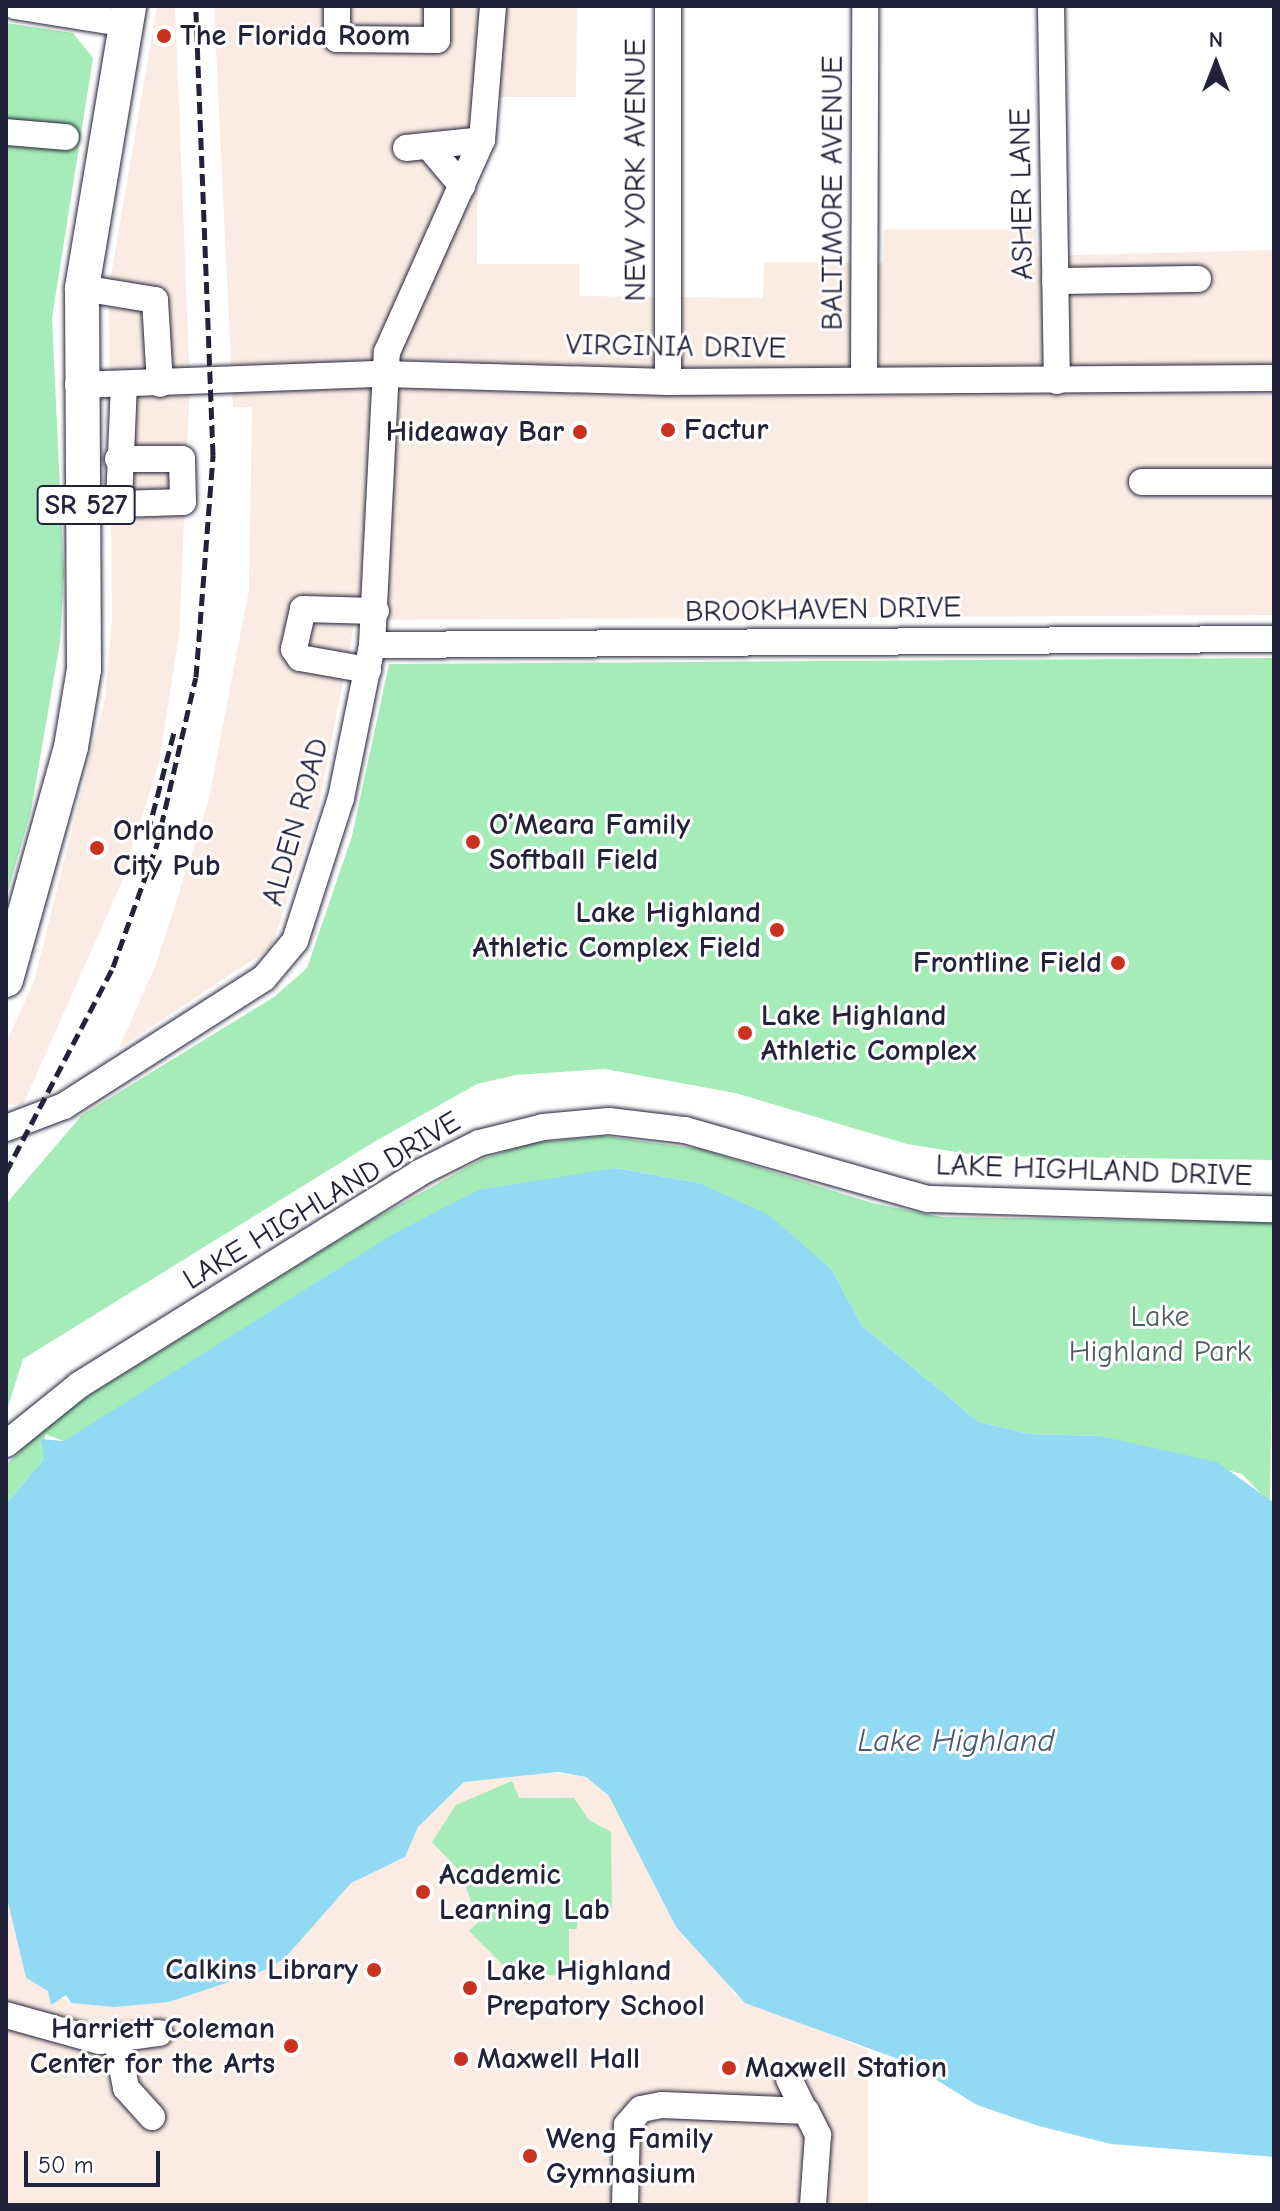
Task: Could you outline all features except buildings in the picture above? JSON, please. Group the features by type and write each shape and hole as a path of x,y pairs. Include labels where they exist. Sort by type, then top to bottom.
{"main road":[{"name":"SR 527","path":"6,980 67,762 84,669 102,503 78,385 82,288 128,15"}],"street":[{"path":"15,6 128,15"},
{"path":"337,6 337,39 437,40 437,6"},
{"name":"NEW YORK AVENUE","path":"668,6 668,382"},
{"name":"BALTIMORE AVENUE","path":"864,380 865,6"},
{"name":"ASHER LANE","path":"1051,6 1057,381"},
{"name":"ALDEN ROAD","path":"6,1128 64,1106 284,961 341,798 370,658 376,611 383,374 412,282 462,186 482,140 493,14"},
{"path":"6,132 66,137"},
{"path":"462,186 418,148 482,140"},
{"path":"1055,281 1198,279"},
{"path":"82,288 155,300 160,384"},
{"name":"VIRGINIA DRIVE","path":"78,385 383,374 668,382 1274,378"},
{"path":"118,459 182,459 183,502 102,503 118,459 124,385"},
{"path":"1142,482 1274,482"},
{"name":"BROOKHAVEN DRIVE","path":"376,611 303,609 294,649 300,658 370,658 1274,639"},
{"name":"LAKE HIGHLAND DRIVE","path":"6,1444 79,1385 419,1173 479,1143 543,1127 609,1121 685,1130 928,1199 1274,1209"},
{"path":"6,2015 68,2037 117,2042 159,2033"},
{"path":"117,2042 126,2088 152,2117"},
{"path":"789,2079 818,2135 813,2205"},
{"path":"625,2205 625,2134 641,2109 804,2110"}],"shaded area":[{"path":"157,6 175,6 190,385 179,636 159,762 121,884 23,1105 6,1104 6,1043 34,981 105,698 112,618 109,287"},
{"path":"214,6 577,6 576,97 478,97 477,264 579,264 579,296 763,298 764,262 883,263 884,229 1036,229 1037,256 1274,250 1274,615 355,620 319,805 271,948 119,1048 156,964 208,803 249,589 252,407 233,407"},
{"name":"Lake Highland Prepatory School","path":"532,1770 586,1777 609,1796 735,1995 868,2050 868,2205 6,2205 6,1894 26,1978 71,2003 169,2002 285,1958 351,1882 405,1857 418,1827 464,1782"}],"green space":[{"path":"6,23 73,33 93,58 52,318 64,574 60,642 31,811 6,898"},
{"name":"Lake Highland Athletic Complex","path":"1274,658 1274,1160 981,1156 907,1144 735,1093 605,1069 516,1075 477,1084 374,1142 23,1359 6,1413 6,1204 82,1115 274,997 307,968 352,836 389,664"},
{"name":"Lake Highland Park","path":"604,1136 700,1149 872,1203 942,1217 1274,1222 1270,1503 1242,1474 1100,1436 1029,1434 979,1422 862,1326 832,1270 699,1183 616,1168 64,1441 45,1434 44,1459 6,1504 6,1465 58,1415 365,1224 482,1159 532,1143"},
{"path":"512,1781 519,1798 574,1798 589,1820 611,1832 612,1911 578,1911 577,1929 569,1929 569,1969 559,1976 510,1972 469,1931 491,1910 473,1906 459,1870 432,1842 456,1805"}],"water":[{"name":"Lake Highland","path":"616,1168 699,1183 769,1215 832,1270 862,1326 979,1422 1029,1434 1100,1436 1217,1462 1274,1503 1274,2157 1111,2144 1039,2126 977,2105 909,2063 745,2003 676,1927 609,1796 586,1777 558,1772 464,1782 418,1827 405,1857 351,1883 285,1958 265,1970 169,2002 114,2007 71,2003 66,1995 51,2005 48,1991 26,1978 6,1894 6,1504 44,1459 41,1439 64,1441 395,1233 478,1190"}],"railway":[{"path":"6,1172 113,967 157,844 196,677 213,455 196,6"},
{"path":"148,832 174,732"}],"place":[{"name":"The Florida Room","path":"164,36"},
{"name":"Factur","path":"668,430"},
{"name":"Hideaway Bar","path":"580,432"},
{"name":"O’Meara Family Softball Field","path":"473,842"},
{"name":"Orlando City Pub","path":"97,848"},
{"name":"Lake Highland Athletic Complex Field","path":"777,930"},
{"name":"Frontline Field","path":"1118,963"},
{"name":"Lake Highland Athletic Complex","path":"745,1033"},
{"name":"Academic Learning Lab","path":"423,1892"},
{"name":"Calkins Library","path":"374,1970"},
{"name":"Lake Highland Prepatory School","path":"470,1988"},
{"name":"Harriett Coleman Center for the Arts","path":"291,2046"},
{"name":"Maxwell Hall","path":"461,2059"},
{"name":"Maxwell Station","path":"729,2068"},
{"name":"Weng Family Gymnasium","path":"530,2156"}]}
